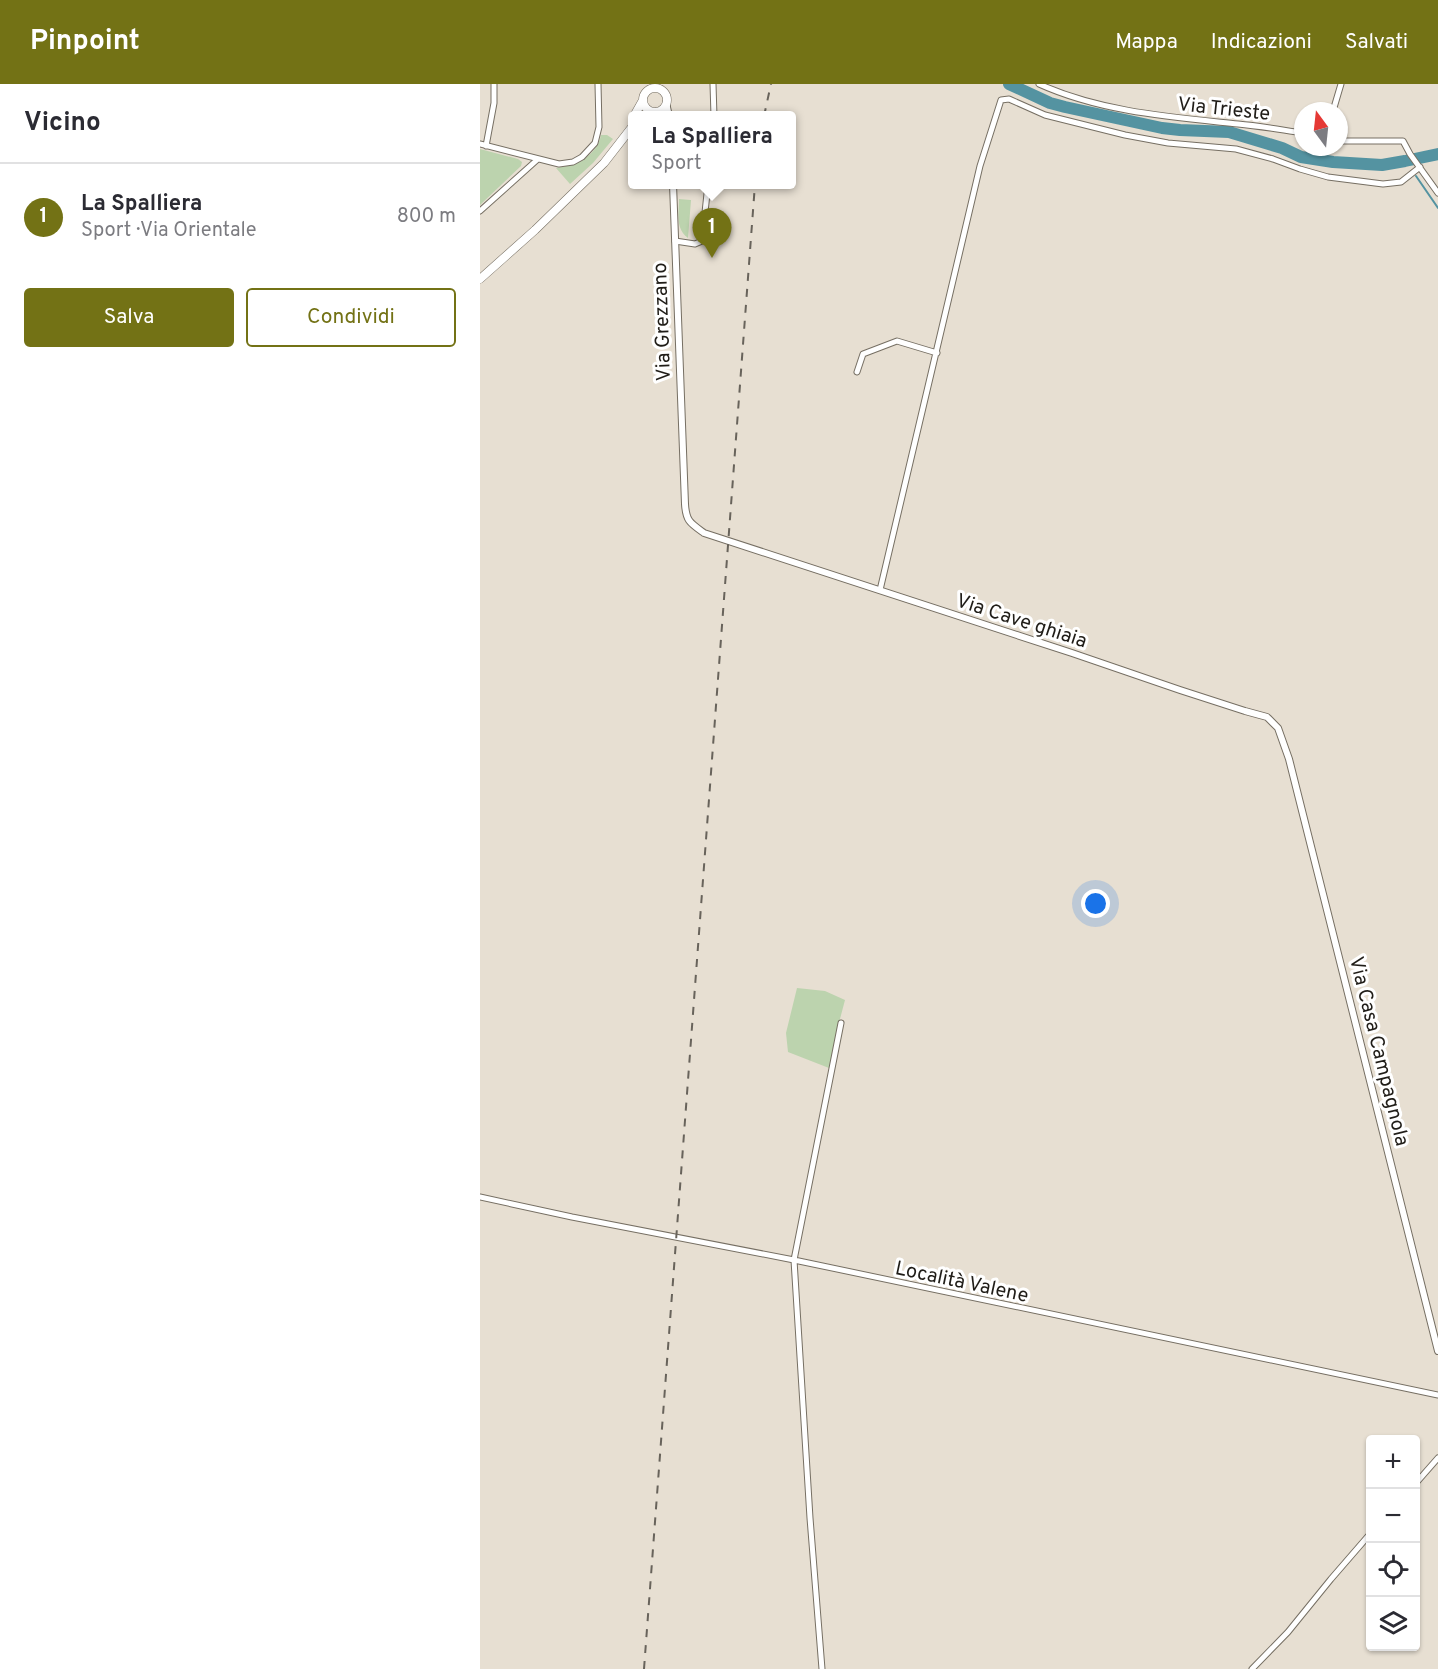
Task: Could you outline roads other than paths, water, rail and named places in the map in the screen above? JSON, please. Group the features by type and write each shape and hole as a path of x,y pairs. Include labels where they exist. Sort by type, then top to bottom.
{"main road":[{"path":"658,111 663,109 666,84"},
{"path":"637,111 645,93 652,86 661,90 666,99"},
{"path":"643,100 644,106 650,111"},
{"path":"618,145 628,126"},
{"path":"480,279 604,163 628,133"}],"street":[{"path":"494,84 494,103 483,145 560,164 573,162 582,157 595,143 598,127 598,84"},
{"path":"713,84 714,111"},
{"name":"Via Trieste","path":"1039,84 1068,96 1132,111 1294,132"},
{"path":"1336,102 1341,84"},
{"path":"666,99 668,111"},
{"path":"880,590 980,166 1001,100 1009,99 1045,115 1125,135 1236,149 1328,177 1383,184 1401,182 1420,168"},
{"path":"1348,141 1403,141 1438,193"},
{"path":"480,211 538,159"},
{"name":"Via Grezzano","path":"673,189 685,514 689,523 720,538"},
{"path":"675,241 695,244 702,241 707,189"},
{"path":"857,372 863,354 897,341 937,353"},
{"name":"Via Cave ghiaia","path":"720,538 1268,717 1278,728 1289,759"},
{"name":"Via Casa Campagnola","path":"1289,759 1438,1351"},
{"path":"822,1669 794,1260 841,1023"},
{"name":"Località Valene","path":"480,1197 794,1260 1438,1395"},
{"path":"1420,1478 1438,1458"},
{"path":"1252,1669 1288,1632 1366,1540"}],"waterway":[{"path":"1009,84 1050,103 1065,107 1162,128 1229,132 1282,148 1301,157 1333,162 1382,165 1438,154"},
{"path":"1416,176 1438,208"}],"railway":[{"path":"765,111 771,84"},
{"path":"644,1669 755,189"}],"place":[{"name":"La Spalliera","path":"712,258"}]}
